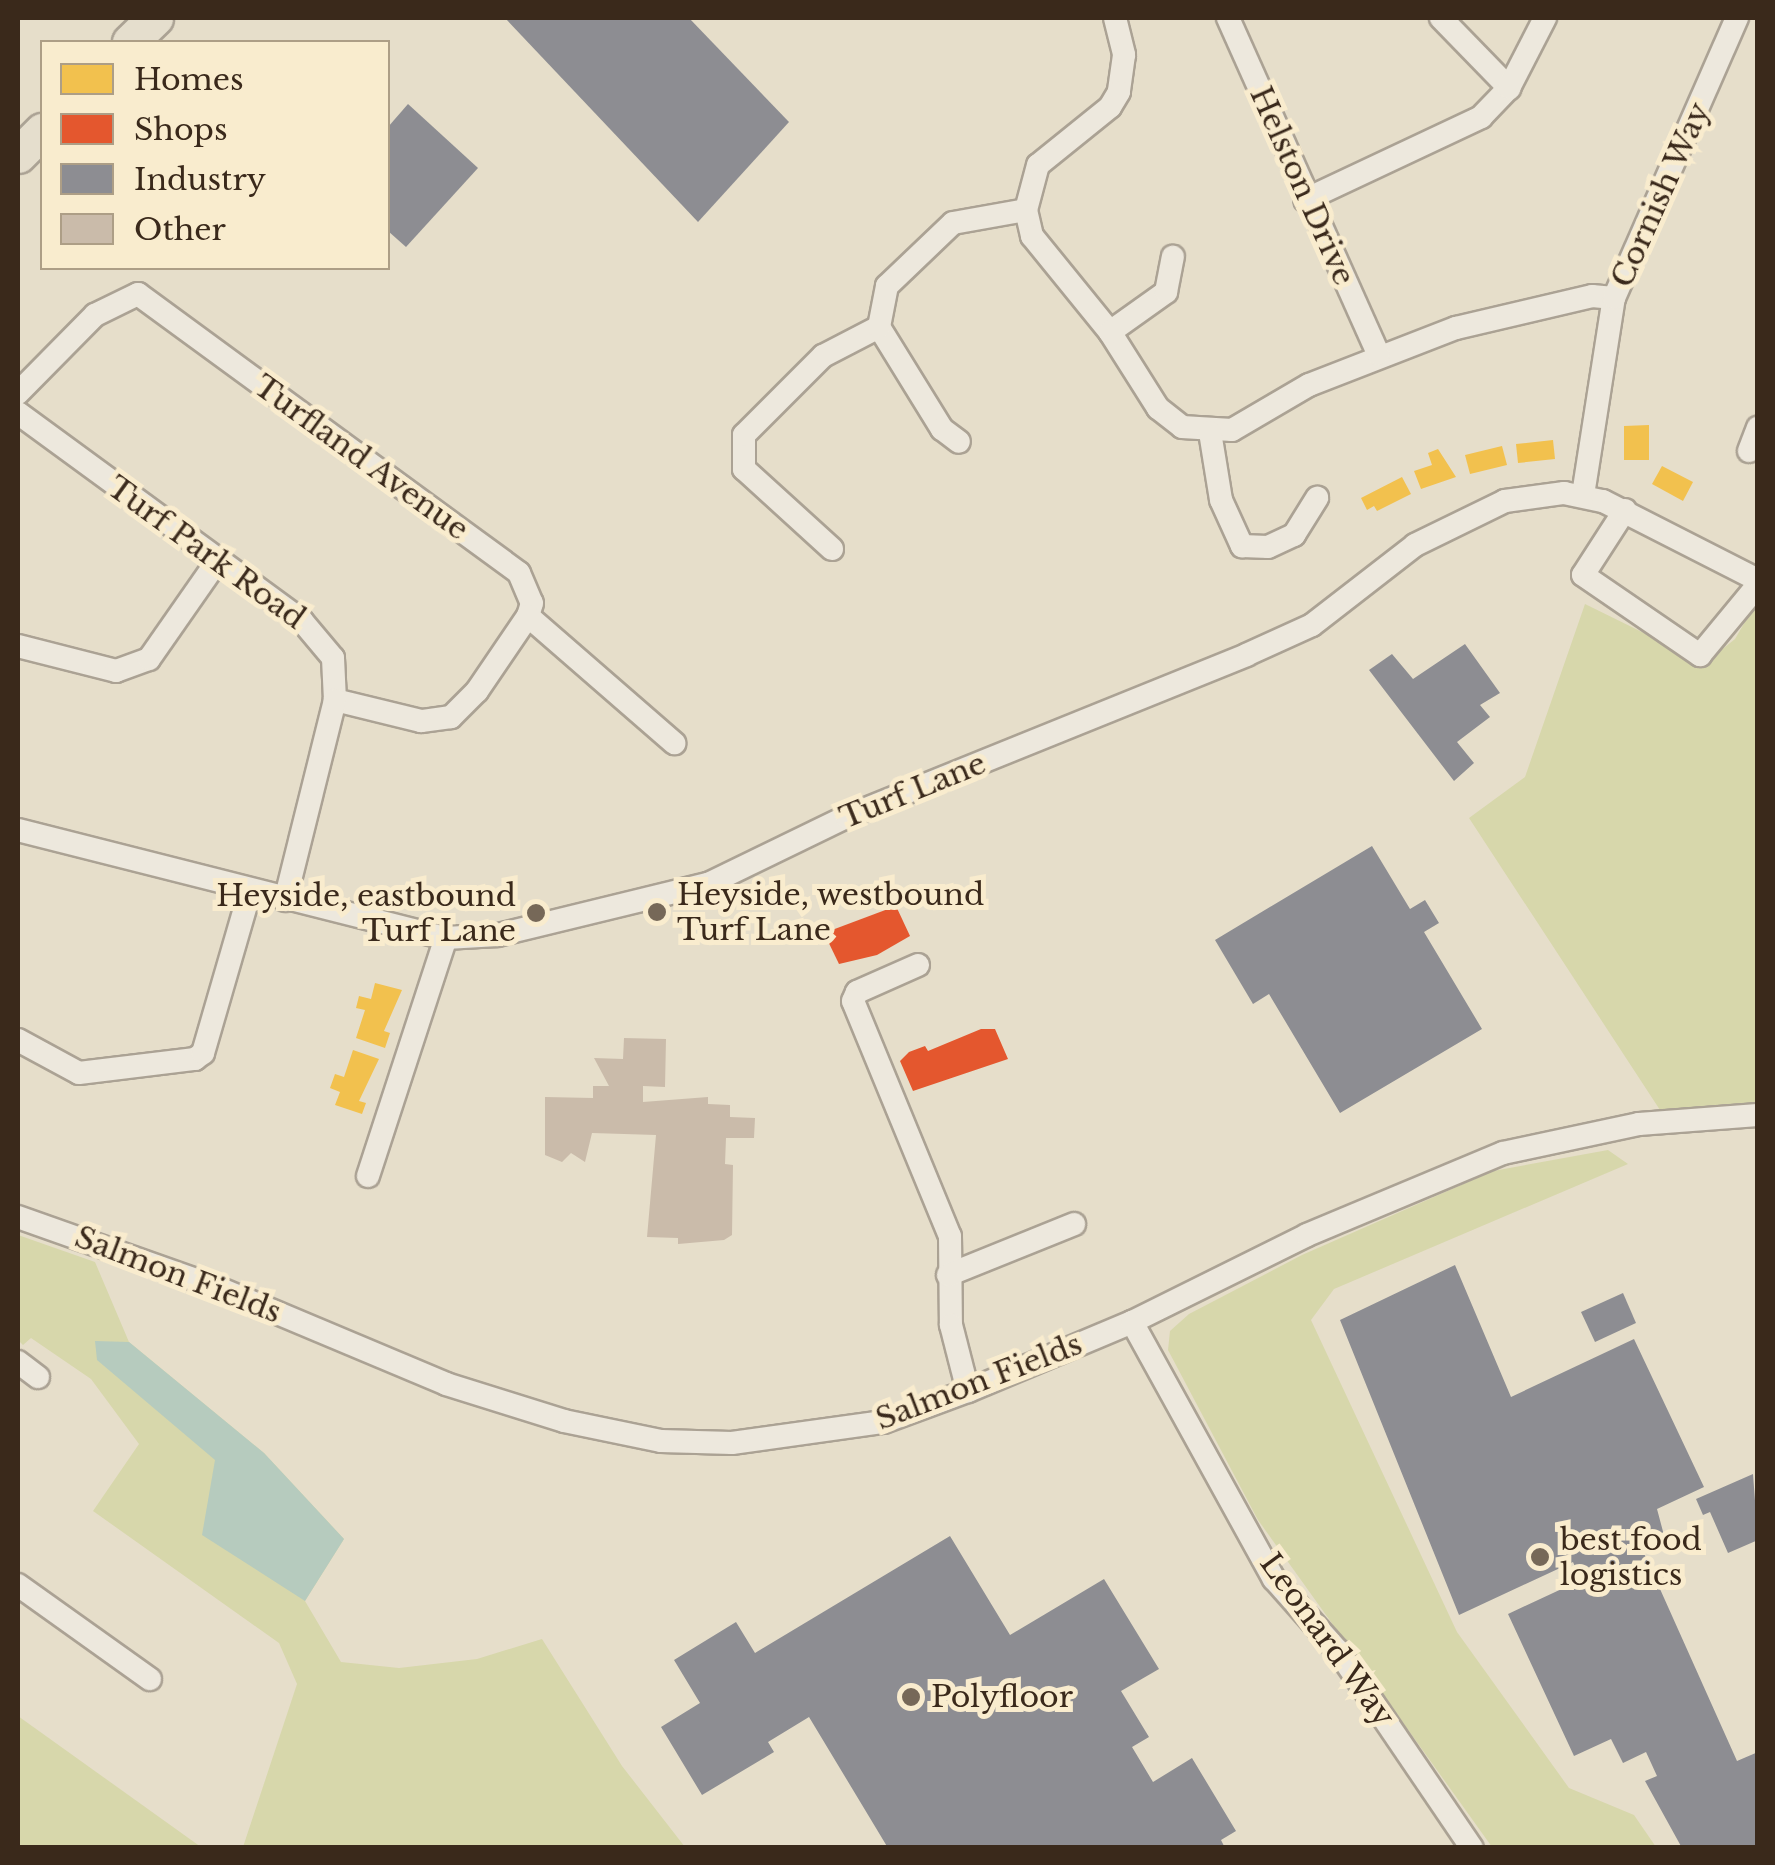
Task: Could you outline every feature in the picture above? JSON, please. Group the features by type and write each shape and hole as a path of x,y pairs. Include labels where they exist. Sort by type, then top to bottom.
{"main road":[{"path":"132,40 155,18"},
{"path":"18,156 40,133"}],"street":[{"path":"1114,18 1124,55 1118,92 1110,107 1038,165 1026,210 1032,236 1110,332 1170,419 1210,432 1232,430 1378,354 1531,310 1592,296 1614,298"},
{"name":"Helston Drive","path":"1228,18 1305,200 1378,354"},
{"path":"1441,18 1509,88"},
{"path":"1305,200 1481,118 1509,88 1545,18"},
{"path":"1738,18 1758,26"},
{"name":"Cornish Way","path":"1582,496 1614,298 1738,18"},
{"path":"959,442 942,430 879,327 888,286 953,222 1026,210"},
{"path":"1110,332 1166,292 1173,257"},
{"name":"Turfland Avenue","path":"18,394 95,316 138,294 519,573 532,603 528,616"},
{"path":"832,550 744,468 740,443 823,356 879,327"},
{"name":"Turf Park Road","path":"18,413 322,639 332,658 335,700 285,900"},
{"path":"1749,451 1758,428"},
{"path":"1210,432 1222,500 1242,546 1268,547 1294,534 1318,498"},
{"name":"Turf Lane","path":"18,830 446,938 536,928 708,884 846,818 1312,625 1415,544 1468,515 1546,494 1582,496 1625,510 1758,582"},
{"path":"1625,510 1583,575 1700,654 1758,582"},
{"path":"18,646 116,672 149,659 216,563"},
{"path":"335,700 421,720 451,716 477,692 528,616 674,744"},
{"path":"18,1040 79,1073 195,1059 203,1053 250,891"},
{"path":"368,1176 446,938"},
{"path":"918,965 857,992 853,1001 950,1236 951,1326 968,1391"},
{"name":"Salmon Fields","path":"18,1217 218,1288 446,1384 564,1420 661,1441 801,1437 884,1422 968,1391 1132,1322 1306,1234 1503,1153 1639,1124 1758,1115"},
{"path":"948,1275 1074,1224"},
{"name":"Leonard Way","path":"1132,1322 1274,1579 1338,1651 1472,1848"},
{"path":"18,1362 38,1377"},
{"path":"18,1585 150,1679"}],"green space":[{"path":"1757,601 1757,1106 1660,1110 1469,818 1525,777 1585,604 1705,663 1735,639"},
{"path":"1608,1150 1628,1164 1334,1289 1311,1320 1457,1632 1569,1788 1634,1815 1656,1847 1492,1847 1258,1520 1168,1350 1170,1331 1189,1314 1302,1255 1493,1171"},
{"path":"18,1235 95,1262 129,1342 264,1453 344,1539 305,1601 341,1662 399,1668 477,1659 542,1639 622,1766 685,1847 243,1847 297,1684 279,1643 93,1511 139,1444 91,1379 31,1338 23,1345 18,1340"},
{"path":"18,1716 201,1847 18,1847"}],"shaded area":[{"path":"95,1341 129,1342 264,1453 344,1539 305,1601 202,1535 215,1460 97,1360"}],"building: Homes":[{"path":"1649,425 1649,460 1624,460 1624,426"},
{"path":"1553,440 1555,459 1518,463 1516,444"},
{"path":"1502,446 1507,465 1470,474 1465,455"},
{"path":"1438,449 1456,477 1421,489 1414,471 1432,465 1428,453"},
{"path":"1662,466 1693,482 1683,501 1652,484"},
{"path":"1402,477 1411,494 1377,511 1374,506 1367,510 1361,498"},
{"path":"375,983 402,990 384,1031 390,1033 385,1048 356,1038 365,1010 356,1008 359,996 371,999"},
{"path":"353,1050 379,1059 359,1101 366,1103 362,1114 335,1105 340,1092 330,1088 335,1074 344,1077"}],"building: Shops":[{"path":"896,906 910,936 877,955 839,964 824,933"},
{"path":"981,1029 995,1029 1008,1059 913,1091 900,1061 909,1052 925,1046 928,1051"}],"building: Industry":[{"path":"505,18 689,18 789,122 698,222"},
{"path":"408,104 478,168 406,247 390,233 390,125"},
{"path":"1465,644 1500,693 1480,705 1490,717 1457,742 1474,763 1454,781 1369,670 1392,654 1413,679"},
{"path":"1372,846 1410,909 1425,900 1439,923 1424,932 1482,1029 1340,1113 1269,994 1253,1004 1215,940"},
{"name":"best food logistics","path":"1455,1265 1511,1397 1634,1339 1704,1487 1657,1509 1665,1539 1643,1551 1737,1761 1758,1752 1758,1848 1682,1848 1645,1781 1657,1776 1646,1752 1623,1763 1611,1739 1574,1756 1508,1614 1581,1580 1573,1562 1459,1615 1340,1320"},
{"path":"1623,1293 1636,1323 1595,1342 1581,1312"},
{"path":"1753,1474 1758,1540 1728,1553 1710,1512 1703,1515 1696,1499"},
{"name":"Polyfloor","path":"950,1536 1010,1635 1104,1579 1159,1669 1121,1691 1149,1737 1132,1747 1153,1782 1192,1758 1236,1831 1221,1840 1225,1848 888,1848 809,1717 768,1742 774,1752 702,1795 661,1727 700,1703 674,1660 736,1622 755,1653"}],"building: Other":[{"path":"624,1038 666,1039 665,1087 643,1086 643,1102 708,1097 708,1104 730,1105 730,1117 755,1118 754,1138 726,1138 725,1164 733,1165 732,1235 724,1240 678,1244 678,1238 647,1237 656,1135 592,1133 585,1162 571,1153 562,1162 545,1155 545,1097 593,1098 593,1086 609,1086 594,1058 623,1059"}],"place":[{"name":"Heyside, westbound Turf Lane","path":"657,912"},
{"name":"Heyside, eastbound Turf Lane","path":"536,913"},
{"name":"best food logistics","path":"1540,1557"},
{"name":"Polyfloor","path":"911,1697"}]}
